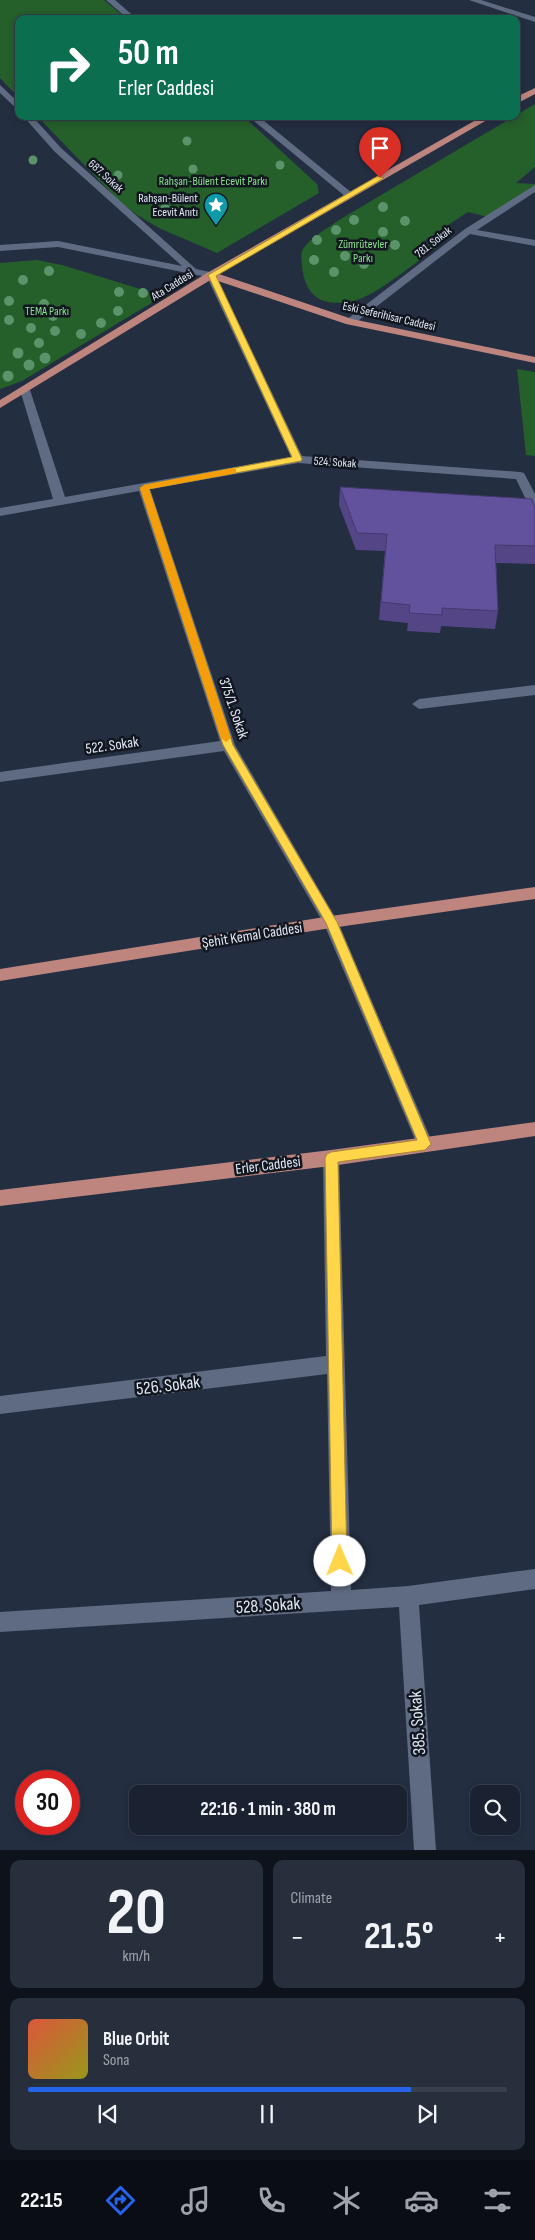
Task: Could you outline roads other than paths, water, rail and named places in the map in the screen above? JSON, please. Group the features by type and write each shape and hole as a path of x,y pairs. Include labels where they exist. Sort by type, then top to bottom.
{"main road":[{"path":"520,99 535,91"},
{"name":"Ata Caddesi","path":"0,405 211,275 483,120"},
{"name":"Eski Seferihisar Caddesi","path":"211,275 350,322 535,360"},
{"name":"Şehit Kemal Caddesi","path":"0,975 331,922 535,893"},
{"name":"Erler Caddesi","path":"0,1198 331,1158 535,1129"}],"street":[{"path":"110,0 128,15"},
{"path":"472,0 519,15"},
{"path":"520,15 535,20"},
{"path":"0,88 15,104"},
{"name":"687. Sokak","path":"31,120 58,150 193,272"},
{"path":"257,120 349,195"},
{"name":"781. Sokak","path":"350,322 468,231 535,188"},
{"path":"468,231 535,243"},
{"path":"0,248 58,244 211,275 298,459"},
{"path":"25,390 60,501"},
{"name":"524. Sokak","path":"0,512 144,488 298,459 535,478"},
{"path":"520,476 535,506"},
{"name":"375/1. Sokak","path":"144,488 228,745 331,922 425,1144"},
{"path":"419,704 535,690"},
{"name":"522. Sokak","path":"0,777 228,745"},
{"path":"331,1158 341,1600"},
{"name":"526. Sokak","path":"0,1405 336,1364"},
{"name":"528. Sokak","path":"0,1622 408,1596 535,1579"},
{"name":"385. Sokak","path":"408,1596 426,1850"}],"place":[{"name":"Rahşan-Bülent Ecevit Anıtı","path":"216,226"}],"park label":[{"name":"Rahşan-Bülent Ecevit Parkı","path":"213,181"},
{"name":"Zümrütevler Parkı","path":"363,251"},
{"name":"TEMA Parkı","path":"47,311"}]}
